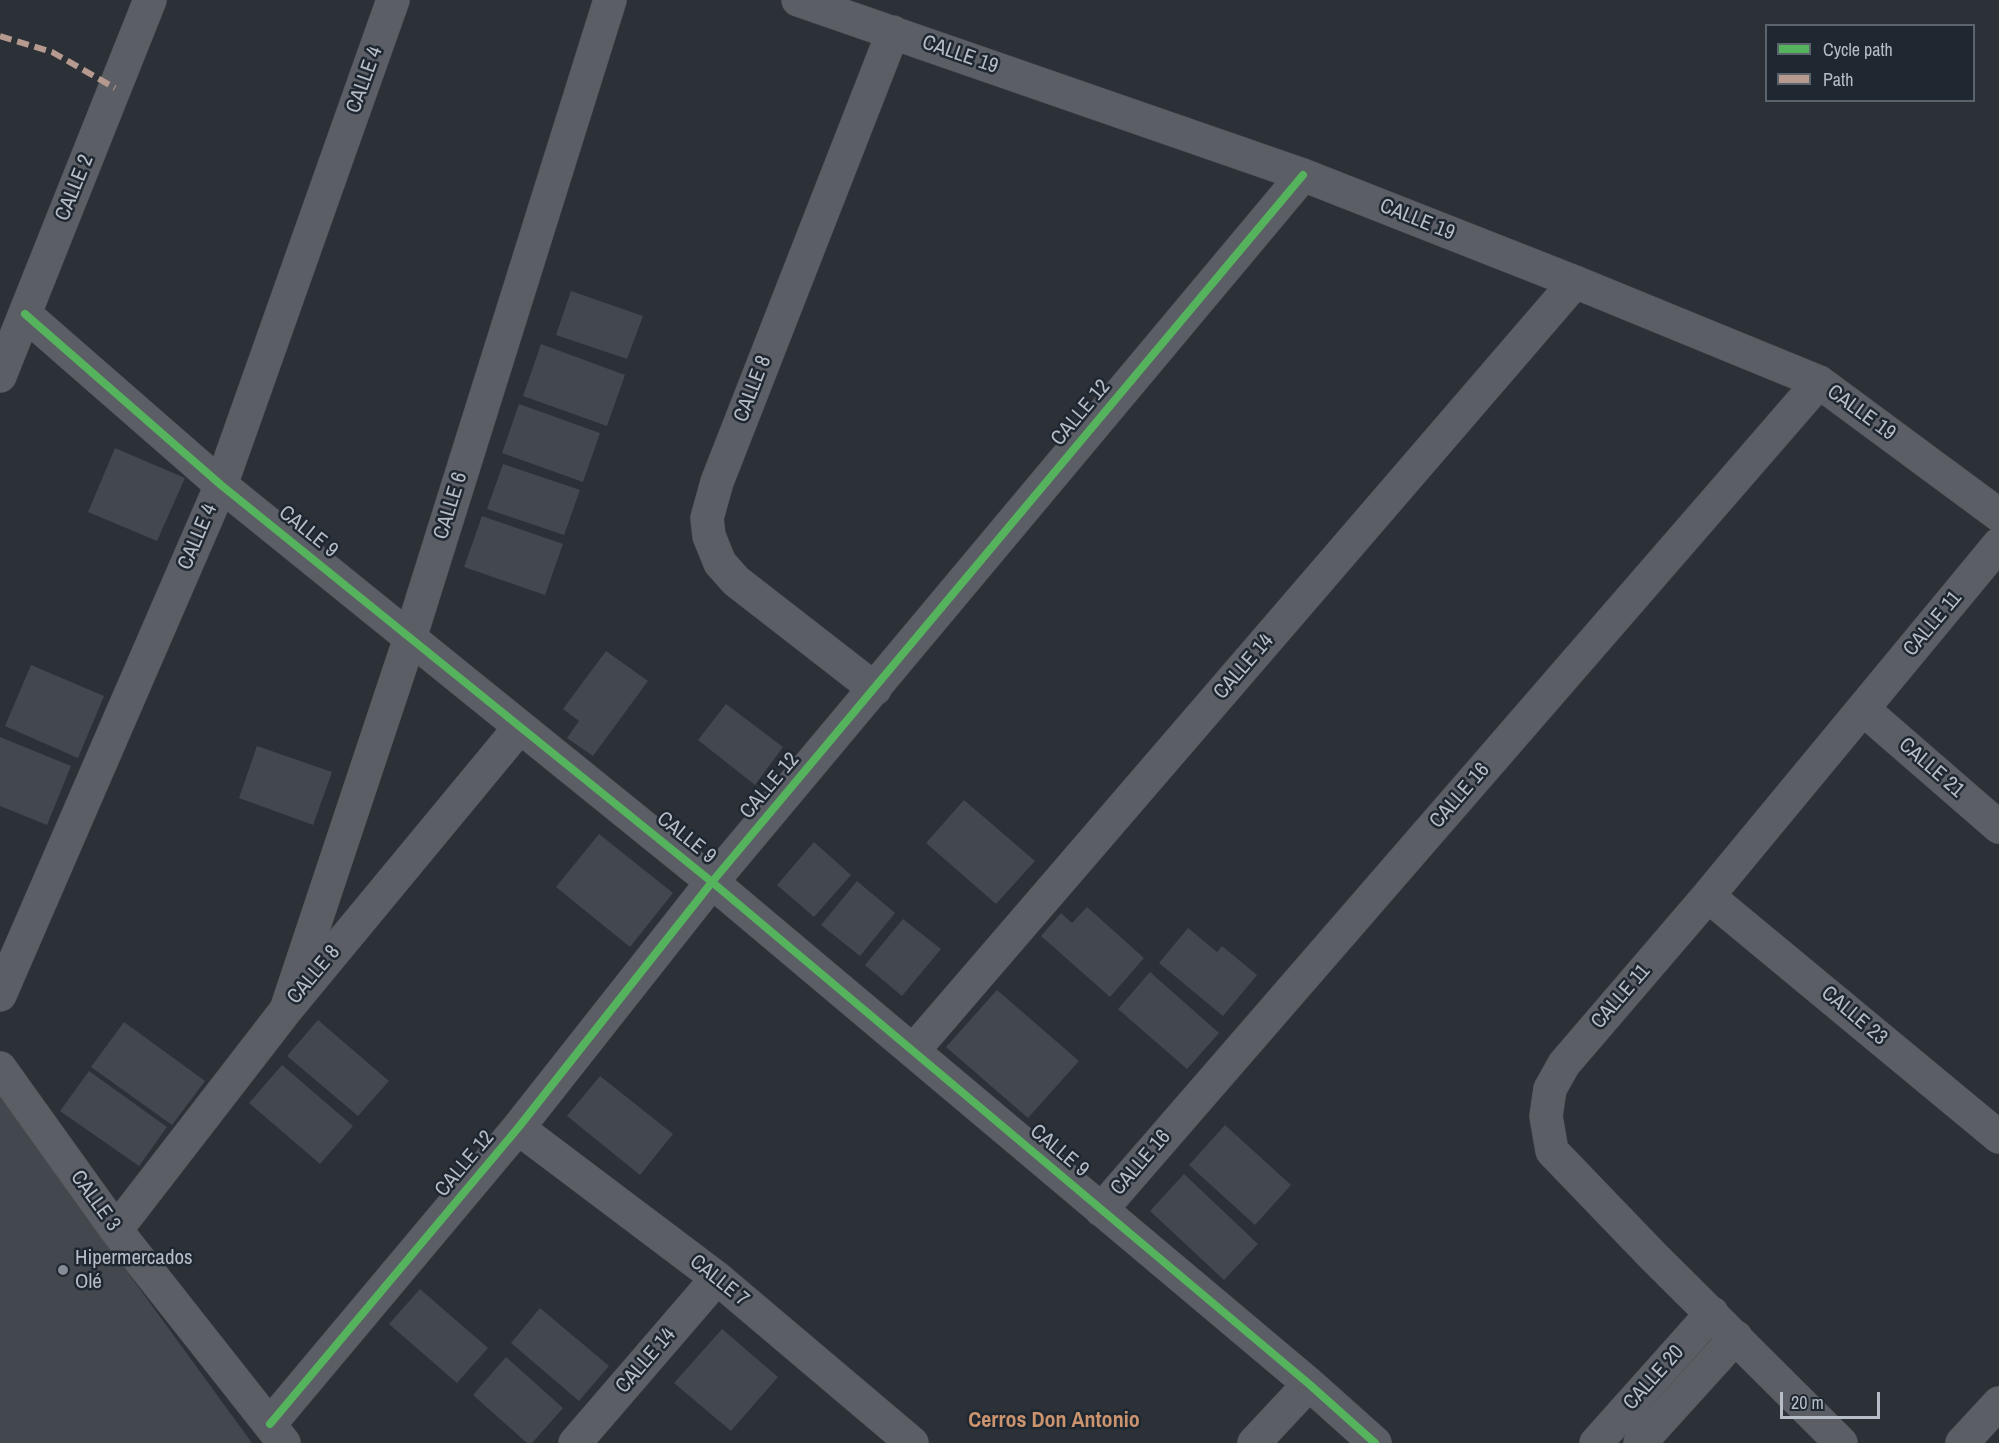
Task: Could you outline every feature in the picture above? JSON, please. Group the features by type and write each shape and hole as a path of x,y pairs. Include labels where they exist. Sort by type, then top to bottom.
{"street":[{"name":"CALLE 2","path":"0,376 150,0"},
{"name":"CALLE 4","path":"0,995 221,485 393,0"},
{"name":"CALLE 6","path":"286,1010 410,638 610,0"},
{"name":"CALLE 19","path":"798,0 1303,175 1575,282 1819,382 1999,515"},
{"name":"CALLE 8","path":"875,689 736,580 720,562 709,536 707,518 717,482 893,32"},
{"name":"CALLE 12","path":"277,1433 712,882 1303,175"},
{"name":"CALLE 14","path":"913,1051 1575,282"},
{"name":"CALLE 9","path":"25,314 221,485 712,882 1309,1384 1374,1443"},
{"name":"CALLE 16","path":"1101,1210 1819,382"},
{"name":"CALLE 11","path":"1841,1443 1653,1256 1552,1151 1546,1116 1550,1089 1564,1064 1708,896 1999,544"},
{"name":"CALLE 21","path":"1863,709 1999,826"},
{"name":"CALLE 8","path":"116,1230 286,1010 520,728"},
{"name":"CALLE 23","path":"1708,896 1999,1137"},
{"name":"CALLE 3","path":"0,1068 116,1230 277,1433"},
{"name":"CALLE 7","path":"518,1128 717,1278 909,1442"},
{"name":"CALLE 14","path":"575,1443 717,1278"},
{"name":"CALLE 20","path":"1596,1443 1712,1313"},
{"name":"CALLE 20","path":"1640,1443 1736,1337"},
{"path":"1254,1443 1309,1384"},
{"path":"1962,1443 1999,1404"}],"building":[{"path":"571,291 643,316 627,359 556,335"},
{"path":"541,344 625,375 607,426 523,396"},
{"path":"519,404 600,433 583,482 502,453"},
{"path":"115,448 185,478 157,541 88,512"},
{"path":"503,464 580,490 564,535 487,509"},
{"path":"482,516 563,544 545,595 464,567"},
{"path":"606,651 648,681 593,756 567,738 579,721 563,709"},
{"path":"31,665 104,696 78,758 5,726"},
{"path":"726,704 783,747 755,785 698,740"},
{"path":"0,737 71,766 47,825 0,806"},
{"path":"257,746 332,772 313,825 239,798"},
{"path":"964,800 1035,861 996,904 926,843"},
{"path":"599,834 673,893 630,947 556,887"},
{"path":"814,842 851,875 814,917 777,885"},
{"path":"857,881 895,913 860,956 821,925"},
{"path":"1087,907 1144,958 1110,997 1041,936 1061,913 1072,923"},
{"path":"903,919 941,949 902,996 865,965"},
{"path":"1188,928 1217,952 1222,946 1257,975 1223,1016 1159,963"},
{"path":"1150,972 1219,1033 1187,1069 1118,1009"},
{"path":"997,990 1079,1061 1028,1118 946,1047"},
{"path":"318,1020 389,1081 358,1116 287,1056"},
{"path":"124,1022 205,1081 172,1125 91,1067"},
{"path":"282,1065 353,1126 320,1164 249,1103"},
{"path":"89,1071 167,1127 139,1166 60,1111"},
{"path":"600,1076 673,1134 640,1175 567,1116"},
{"name":"Hipermercados Olé","path":"0,1097 252,1443 0,1443"},
{"path":"1225,1125 1291,1185 1255,1225 1189,1165"},
{"path":"1184,1174 1258,1244 1224,1280 1150,1211"},
{"path":"420,1289 488,1348 457,1383 389,1324"},
{"path":"540,1308 609,1366 579,1401 511,1343"},
{"path":"722,1329 778,1377 731,1431 674,1383"},
{"path":"506,1357 563,1408 532,1443 527,1443 473,1395"}],"marked path":[{"path":"0,36 52,52 115,88"}],"cycle path":[{"path":"270,1424 518,1128 712,882 1303,175"},
{"path":"25,314 221,485 712,882 1309,1384 1375,1443"}],"place":[{"name":"Hipermercados Olé","path":"63,1270"}],"district":[{"name":"Cerros Don Antonio","path":"1054,1421"}]}
